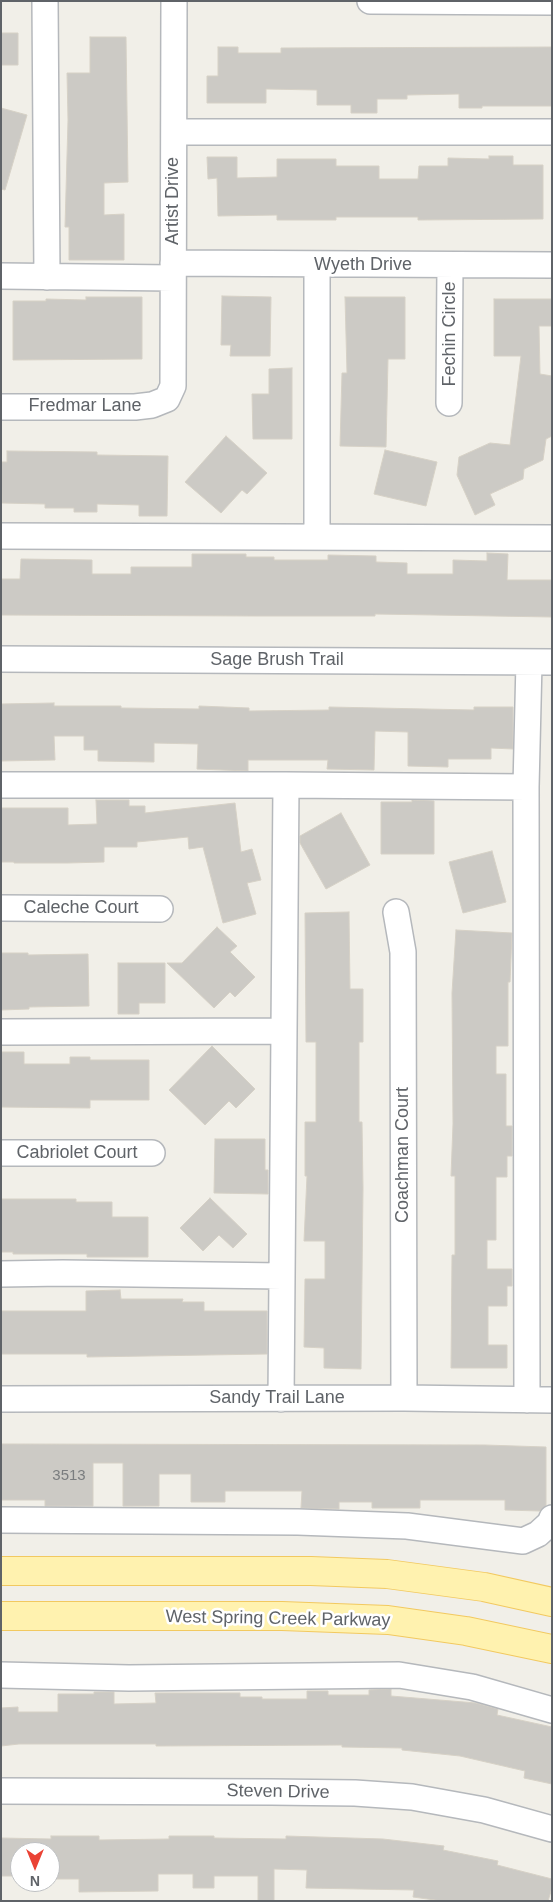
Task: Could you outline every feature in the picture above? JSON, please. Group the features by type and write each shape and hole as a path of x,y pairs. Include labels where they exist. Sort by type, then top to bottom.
{"main road":[{"path":"1,1571 311,1571 387,1574 484,1587 552,1602"},
{"name":"West Spring Creek Parkway","path":"1,1616 282,1616 388,1620 466,1631 552,1649"}],"street":[{"path":"45,1 47,277"},
{"name":"Artist Drive","path":"167,399 173,386 174,1"},
{"path":"370,1 552,2"},
{"path":"174,132 552,132"},
{"path":"317,265 317,537"},
{"name":"Wyeth Drive","path":"1,276 47,277 317,265 552,265"},
{"name":"Fechin Circle","path":"449,403 450,266"},
{"name":"Fredmar Lane","path":"1,406 134,407 152,405 167,399"},
{"path":"1,536 552,538"},
{"name":"Sage Brush Trail","path":"1,659 540,662"},
{"path":"527,1400 526,787 540,662"},
{"path":"1,785 526,787"},
{"path":"281,1398 286,785"},
{"name":"Caleche Court","path":"1,908 160,909"},
{"name":"Coachman Court","path":"396,912 403,952 404,1398"},
{"path":"1,1032 284,1031"},
{"name":"Cabriolet Court","path":"1,1153 152,1153"},
{"path":"1,1274 282,1276"},
{"name":"Sandy Trail Lane","path":"1,1398 552,1400"},
{"path":"1,1520 368,1524 407,1526 523,1541 538,1534 550,1523 552,1518"},
{"path":"1,1675 130,1678 399,1676 472,1687 552,1710"},
{"name":"Steven Drive","path":"1,1791 355,1793 412,1797 484,1810 552,1829"}],"building":[{"path":"1,33 18,33 18,65 1,65"},
{"path":"90,37 126,37 128,182 104,183 104,215 124,214 124,260 69,260 69,227 65,227 68,120 67,73 90,73"},
{"path":"218,47 238,47 238,53 281,53 281,48 552,47 552,106 482,106 482,108 459,108 459,94 407,95 407,99 377,99 377,113 351,113 351,105 317,105 317,90 266,89 266,103 207,103 207,76 218,76"},
{"path":"1,108 27,115 5,190 1,189"},
{"path":"489,156 513,156 513,165 543,165 543,219 418,220 418,217 336,217 336,220 277,220 277,215 218,216 217,178 208,179 207,157 237,157 237,178 277,177 277,159 336,159 336,166 379,166 379,179 418,179 419,166 448,166 448,158 489,159"},
{"path":"222,296 271,297 270,356 230,356 231,345 221,345"},
{"path":"86,297 142,297 142,359 13,360 13,301 46,301 46,299 86,300"},
{"path":"345,297 405,297 405,359 388,359 386,447 340,446 342,373 347,373"},
{"path":"494,299 552,299 552,326 539,326 540,374 552,376 552,436 546,439 543,460 524,469 523,479 490,494 495,505 475,515 457,475 459,457 490,443 510,445 521,356 494,356"},
{"path":"292,368 292,439 253,439 252,394 269,394 269,369"},
{"path":"226,436 267,473 247,494 242,490 221,513 185,482"},
{"path":"385,450 437,462 426,506 374,494"},
{"path":"7,451 97,452 97,455 168,456 167,516 139,516 139,505 97,504 97,512 74,512 74,508 45,508 45,504 2,503 1,462 7,462"},
{"path":"487,553 508,554 507,580 552,580 552,617 375,614 375,616 1,615 1,579 20,579 21,559 92,560 92,574 131,574 131,567 192,567 192,554 246,554 246,557 274,557 274,560 328,560 328,555 376,556 376,562 407,563 407,574 453,574 453,560 487,561"},
{"path":"54,703 54,706 121,706 121,708 199,709 199,706 249,708 249,711 329,710 329,707 474,710 474,707 513,707 513,749 491,748 491,759 448,759 448,767 408,766 408,732 375,731 374,770 327,769 328,760 248,760 248,771 197,769 198,744 154,743 154,762 98,761 98,750 84,750 84,736 54,736 55,760 1,761 1,704"},
{"path":"96,800 129,800 129,806 145,806 145,813 235,803 241,852 252,849 261,880 247,883 256,914 223,923 203,847 189,849 188,837 137,842 137,847 104,847 104,862 1,862 1,808 68,808 68,825 97,824"},
{"path":"412,800 434,801 434,854 381,854 381,802 412,802"},
{"path":"341,813 370,865 326,889 300,843 300,836"},
{"path":"492,851 506,902 463,913 449,862"},
{"path":"349,912 350,989 363,989 363,1042 359,1042 359,1122 362,1122 363,1188 361,1369 324,1368 324,1348 304,1347 305,1279 325,1279 325,1241 304,1241 307,1176 305,1176 305,1122 316,1122 316,1042 306,1042 305,913"},
{"path":"217,927 237,946 230,952 255,977 235,997 230,992 214,1008 167,963 182,963"},
{"path":"456,930 512,933 510,982 508,982 508,1046 496,1046 496,1074 506,1074 506,1126 512,1126 512,1156 507,1156 507,1177 496,1177 496,1240 487,1240 487,1269 512,1269 512,1286 507,1286 507,1306 488,1306 488,1345 507,1345 507,1368 451,1368 452,1255 455,1255 455,1176 451,1176 453,1124 452,993"},
{"path":"1,953 28,953 28,955 88,954 89,1006 29,1007 29,1009 1,1010"},
{"path":"118,963 165,963 165,1003 139,1003 139,1014 118,1014"},
{"path":"212,1046 255,1089 236,1108 229,1101 205,1125 169,1090"},
{"path":"1,1052 24,1052 24,1064 70,1064 70,1057 90,1057 90,1060 149,1060 149,1100 90,1100 90,1108 1,1107"},
{"path":"215,1139 265,1139 265,1170 268,1170 268,1194 214,1193"},
{"path":"210,1198 247,1234 233,1248 219,1235 203,1251 180,1228"},
{"path":"1,1199 76,1199 76,1202 112,1202 112,1217 148,1217 148,1257 87,1257 87,1254 13,1254 13,1252 1,1252"},
{"path":"120,1290 121,1299 183,1299 182,1302 204,1302 204,1311 267,1311 267,1354 87,1357 87,1354 1,1354 1,1311 86,1311 86,1291"},
{"path":"1,1444 485,1445 546,1447 546,1505 540,1511 505,1510 505,1500 420,1500 420,1508 372,1508 372,1502 339,1502 339,1509 301,1508 302,1491 225,1491 225,1502 191,1502 191,1474 159,1474 159,1506 123,1506 123,1463 93,1463 93,1506 45,1506 45,1500 1,1500"},
{"path":"391,1689 391,1696 476,1703 498,1709 497,1715 552,1727 552,1784 524,1778 525,1771 460,1756 402,1750 402,1748 342,1747 342,1745 156,1746 156,1744 19,1744 1,1746 1,1708 18,1707 18,1712 58,1712 58,1694 114,1692 114,1704 156,1703 155,1693 240,1693 240,1697 262,1697 262,1699 307,1699 307,1691 328,1691 328,1695 369,1695 369,1690"},
{"path":"51,1836 99,1836 99,1840 169,1839 169,1836 214,1836 214,1838 286,1839 286,1836 383,1839 444,1846 443,1850 498,1861 497,1865 552,1879 552,1888 548,1901 442,1901 413,1897 414,1890 306,1888 307,1870 274,1869 274,1901 258,1901 258,1876 214,1876 214,1888 193,1888 193,1874 158,1874 158,1891 79,1892 79,1879 60,1879 60,1842 10,1842 10,1876 1,1876 1,1838 51,1839"}]}
